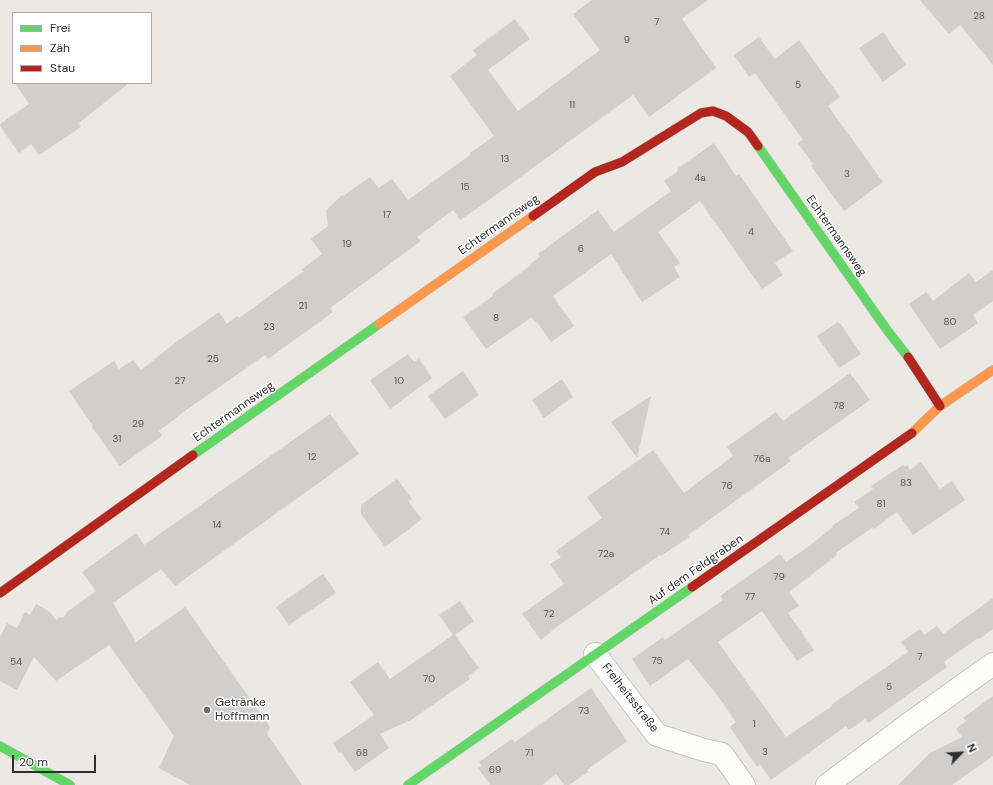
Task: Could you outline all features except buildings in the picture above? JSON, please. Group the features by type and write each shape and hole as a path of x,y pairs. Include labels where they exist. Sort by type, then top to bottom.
{"street":[{"name":"Echtermannsweg","path":"0,593 595,172 622,162 701,113 713,111 726,116 748,132 887,330 911,361 940,406"},
{"name":"Auf dem Feldgraben","path":"408,785 911,434 940,406 993,370"},
{"name":"Freiheitsstraße","path":"595,654 657,735 704,750 722,754 744,785"},
{"path":"827,785 910,723 993,664"},
{"path":"0,746 70,785"}],"traffic: fast":[{"path":"758,146 887,330 908,357"},
{"path":"193,455 379,324"},
{"path":"408,785 692,587"},
{"path":"0,746 70,785"}],"traffic: slow":[{"path":"379,324 533,216"},
{"path":"912,433 940,406 993,370"}],"traffic: jam":[{"path":"533,216 595,172 622,162 701,113 713,111 726,116 748,132 758,146"},
{"path":"908,357 940,406"},
{"path":"692,587 912,433"},
{"path":"0,593 193,455"}],"place":[{"name":"Getränke Hoffmann","path":"207,710"}]}
